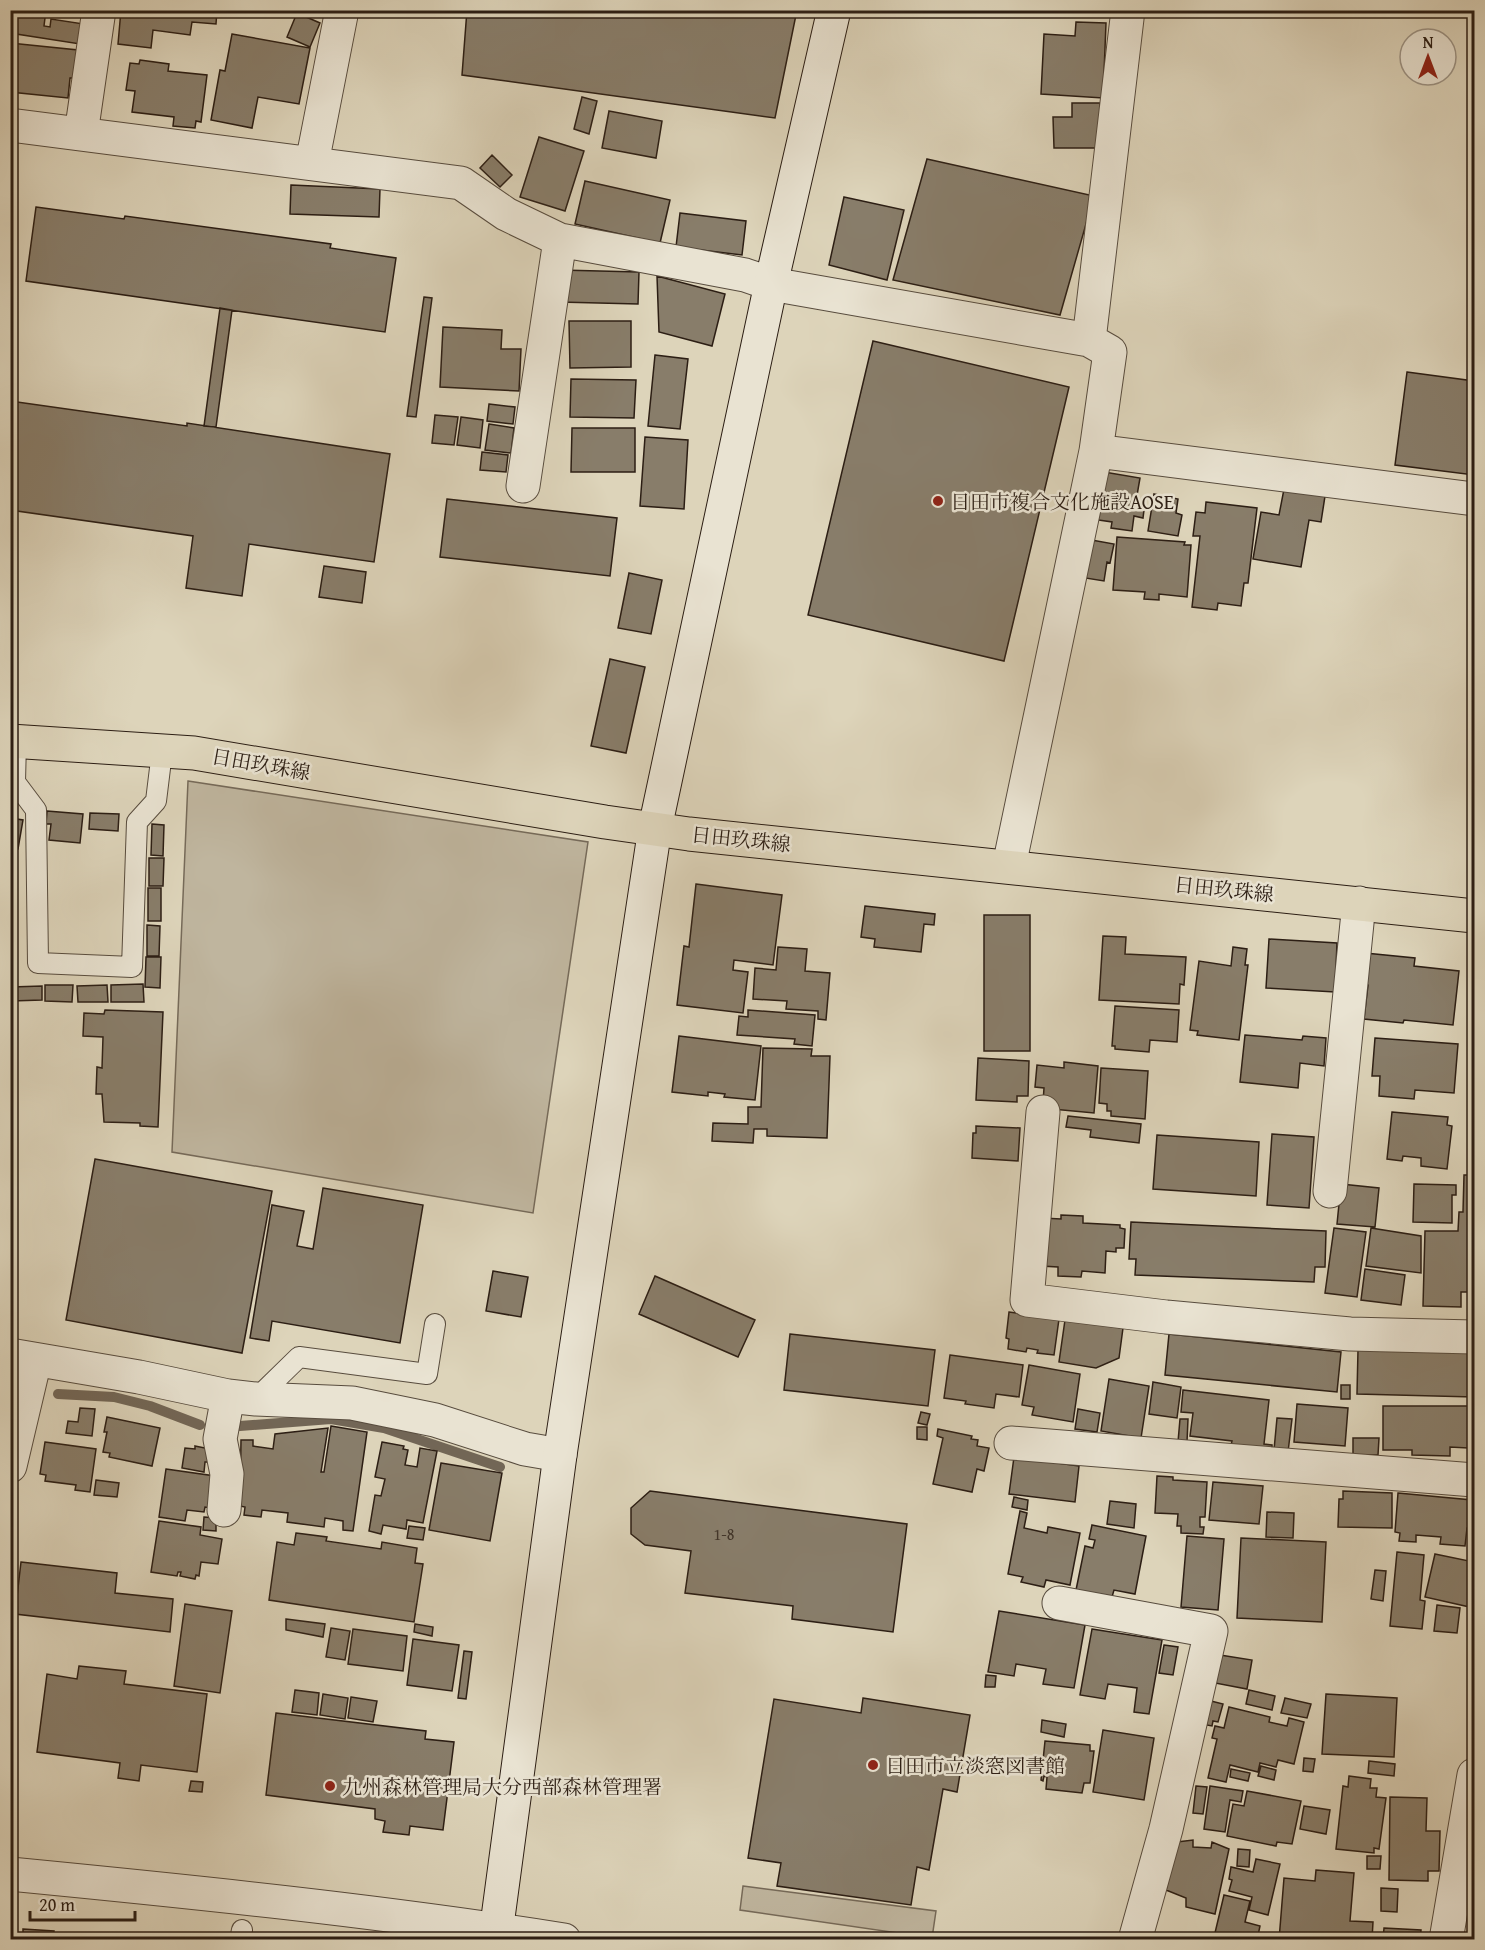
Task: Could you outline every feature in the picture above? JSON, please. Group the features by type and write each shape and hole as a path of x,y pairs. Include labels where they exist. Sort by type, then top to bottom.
{"main road":[{"name":"日田玖珠線","path":"13,742 194,753 688,834 1474,916"}],"street":[{"path":"81,134 99,10"},
{"path":"312,163 342,10"},
{"path":"496,1934 560,1455 655,828 771,284 834,10"},
{"path":"1089,340 1128,10"},
{"path":"10,125 461,183 506,214 560,240 745,275 771,284 1089,340 1110,352 1096,451 1008,866"},
{"path":"523,486 560,240"},
{"path":"1096,451 1474,499"},
{"path":"1330,1191 1359,903"},
{"path":"1043,1112 1027,1300 1166,1317 1350,1334 1474,1337"},
{"path":"10,1466 23,1358 139,1377 242,1398 352,1403 435,1420 525,1449 560,1455"},
{"path":"224,1510 227,1474 220,1439 242,1398"},
{"path":"1011,1443 1474,1480"},
{"path":"1059,1604 1211,1631 1166,1829 1135,1940"},
{"path":"1446,1940 1474,1775"},
{"path":"10,1874 210,1894 496,1934 564,1940"}],"lane":[{"path":"13,742 15,782 36,810 38,963 132,967 137,822 156,801 162,752"},
{"path":"242,1398 299,1357 427,1374 435,1324"}],"shaded area":[{"path":"188,781 588,842 533,1213 172,1152"},
{"path":"743,1886 936,1911 932,1938 740,1910"}],"building":[{"path":"10,10 46,10 44,26 50,27 51,19 84,24 80,44 10,33"},
{"path":"121,10 217,10 216,24 192,22 190,35 153,30 151,48 118,44"},
{"path":"467,10 797,10 775,118 462,75"},
{"path":"297,13 320,23 310,47 287,37"},
{"path":"1076,22 1106,23 1103,98 1041,94 1044,34 1075,36"},
{"path":"232,34 310,48 299,104 258,97 252,128 211,120 220,70 225,71"},
{"path":"10,43 78,50 75,78 70,78 68,98 10,92"},
{"path":"140,60 169,64 168,71 207,75 201,122 196,121 195,128 173,126 174,117 132,112 135,91 126,90 130,63 139,64"},
{"path":"582,97 597,101 589,134 574,129"},
{"path":"1072,103 1100,103 1100,148 1054,148 1053,117 1072,117"},
{"path":"609,111 662,121 656,158 602,148"},
{"path":"539,137 584,151 565,211 520,197"},
{"path":"492,155 512,175 500,187 480,168"},
{"path":"927,159 1094,196 1060,315 893,280"},
{"path":"585,181 670,200 660,243 575,224"},
{"path":"291,185 380,189 379,217 290,214"},
{"path":"844,197 904,210 887,280 829,265"},
{"path":"36,207 124,219 125,216 331,244 330,248 396,258 385,332 26,281"},
{"path":"680,213 746,221 742,255 676,247"},
{"path":"560,270 639,272 638,304 559,302"},
{"path":"657,276 725,294 712,346 659,332"},
{"path":"424,297 432,298 416,417 407,416"},
{"path":"220,308 232,310 216,427 204,426"},
{"path":"569,321 631,321 631,367 570,368"},
{"path":"443,327 502,330 501,349 521,349 519,391 440,387"},
{"name":"日田市複合文化施設AOSE","path":"873,341 1069,387 1004,661 808,615"},
{"path":"655,355 688,359 680,429 648,426"},
{"path":"1407,372 1474,381 1474,475 1395,465"},
{"path":"571,379 636,380 634,418 570,417"},
{"path":"10,401 187,426 187,423 390,454 374,562 249,544 242,596 186,588 193,536 10,510"},
{"path":"489,404 515,407 513,424 487,421"},
{"path":"435,415 458,417 454,445 432,443"},
{"path":"461,417 483,420 480,448 457,445"},
{"path":"489,424 514,428 511,453 485,450"},
{"path":"572,428 635,428 635,472 571,472"},
{"path":"645,437 688,440 684,509 640,506"},
{"path":"482,452 508,455 506,472 480,470"},
{"path":"1104,472 1140,478 1136,501 1145,502 1143,518 1134,516 1132,531 1111,528 1112,522 1091,519"},
{"path":"1284,489 1325,496 1321,522 1309,520 1301,567 1253,559 1261,512 1279,515"},
{"path":"1154,494 1178,499 1176,513 1182,515 1178,536 1148,531"},
{"path":"447,499 617,518 610,576 440,557"},
{"path":"1206,502 1257,508 1248,583 1244,583 1241,606 1218,603 1217,610 1192,607 1200,536 1193,536 1196,512 1205,513"},
{"path":"1117,537 1185,542 1184,545 1191,545 1187,597 1159,594 1159,600 1144,599 1145,592 1113,590"},
{"path":"1086,539 1114,544 1110,563 1107,562 1104,581 1079,577"},
{"path":"324,566 366,572 362,603 319,597"},
{"path":"629,573 662,580 651,634 618,628"},
{"path":"610,659 645,667 626,753 591,746"},
{"path":"47,811 83,814 80,843 49,840 51,824 46,824"},
{"path":"90,813 119,814 118,831 89,829"},
{"path":"10,818 23,820 18,849 10,848"},
{"path":"152,824 164,825 163,856 151,855"},
{"path":"10,852 17,854 12,883 10,883"},
{"path":"149,858 164,858 163,886 149,886"},
{"path":"696,884 782,895 773,965 734,960 733,970 748,972 743,1013 677,1005 684,946 689,947"},
{"path":"148,888 161,888 161,921 148,921"},
{"path":"865,906 935,914 934,925 924,924 921,952 874,947 875,939 861,937"},
{"path":"984,915 1030,915 1030,1051 984,1051"},
{"path":"10,921 13,921 13,950 10,950"},
{"path":"147,925 160,926 159,956 147,956"},
{"path":"1103,936 1126,937 1125,954 1186,957 1184,985 1180,984 1179,1004 1099,1000"},
{"path":"1269,939 1337,943 1335,992 1266,988"},
{"path":"778,947 807,949 805,971 830,973 826,1020 818,1019 818,1011 786,1009 787,1001 753,999 755,968 776,970"},
{"path":"1233,947 1247,949 1245,965 1248,965 1239,1040 1197,1035 1198,1031 1190,1030 1199,961 1231,966"},
{"path":"1365,953 1415,958 1414,966 1459,971 1453,1025 1364,1019 1368,985 1362,984"},
{"path":"10,954 13,954 13,983 10,983"},
{"path":"146,957 161,957 160,988 145,987"},
{"path":"143,984 144,1002 111,1002 111,985"},
{"path":"45,985 73,985 72,1002 45,1001"},
{"path":"107,985 108,1002 78,1002 77,986"},
{"path":"42,986 42,1000 11,1001 11,987"},
{"path":"1115,1006 1179,1010 1177,1042 1150,1040 1149,1052 1115,1049 1115,1046 1112,1046"},
{"path":"105,1010 163,1012 158,1127 140,1126 140,1123 104,1122 102,1094 96,1094 97,1067 102,1068 103,1037 83,1036 84,1013 104,1014"},
{"path":"748,1010 815,1015 812,1046 794,1044 795,1039 737,1035 739,1016 748,1017"},
{"path":"1245,1035 1302,1040 1303,1036 1326,1038 1324,1066 1300,1063 1298,1088 1240,1082"},
{"path":"679,1036 761,1046 755,1100 724,1097 725,1094 708,1092 708,1096 672,1092"},
{"path":"1375,1038 1458,1044 1454,1093 1415,1090 1414,1099 1379,1096 1380,1076 1372,1076"},
{"path":"763,1048 812,1049 811,1056 830,1056 827,1138 767,1136 767,1129 754,1129 753,1143 712,1141 713,1123 748,1124 748,1107 761,1107"},
{"path":"978,1058 1029,1061 1028,1096 1017,1096 1017,1102 976,1100"},
{"path":"1064,1062 1098,1066 1094,1113 1052,1109 1043,1103 1044,1088 1035,1087 1037,1065 1064,1068"},
{"path":"1101,1068 1148,1071 1145,1119 1111,1116 1111,1111 1107,1111 1107,1104 1099,1103"},
{"path":"1392,1112 1448,1117 1447,1125 1452,1126 1447,1169 1421,1166 1421,1158 1403,1156 1402,1161 1387,1159"},
{"path":"1068,1116 1141,1124 1139,1143 1090,1137 1091,1130 1066,1127"},
{"path":"976,1126 1020,1128 1018,1161 972,1158 973,1133 976,1133"},
{"path":"1272,1134 1314,1137 1309,1208 1267,1205"},
{"path":"1157,1135 1259,1142 1256,1196 1153,1189"},
{"path":"95,1159 272,1191 242,1353 66,1320"},
{"path":"1464,1175 1474,1175 1474,1292 1461,1292 1461,1307 1423,1306 1425,1231 1458,1231 1459,1212 1463,1212"},
{"path":"1341,1184 1379,1188 1375,1227 1337,1224"},
{"path":"1414,1184 1456,1185 1456,1195 1452,1195 1452,1223 1413,1222"},
{"path":"323,1188 423,1205 400,1343 272,1321 269,1341 250,1338 272,1205 304,1211 297,1246 313,1249"},
{"path":"1061,1215 1083,1216 1083,1223 1120,1225 1120,1228 1125,1229 1124,1248 1116,1248 1116,1252 1106,1251 1105,1273 1082,1271 1081,1277 1058,1276 1058,1267 1041,1266 1043,1218 1061,1219"},
{"path":"1131,1222 1326,1231 1325,1267 1315,1267 1314,1282 1135,1275 1136,1259 1129,1259"},
{"path":"1334,1228 1366,1232 1357,1297 1325,1293"},
{"path":"1371,1228 1421,1236 1421,1273 1366,1266"},
{"path":"1365,1269 1405,1275 1401,1305 1361,1300"},
{"path":"493,1271 528,1277 521,1317 486,1311"},
{"path":"655,1276 755,1320 738,1357 639,1314"},
{"path":"1009,1312 1059,1319 1054,1355 1037,1353 1038,1350 1027,1348 1026,1352 1008,1349 1009,1339 1006,1338"},
{"path":"1065,1320 1123,1328 1119,1358 1096,1368 1059,1362"},
{"path":"790,1334 935,1350 928,1406 784,1390"},
{"path":"1169,1334 1341,1352 1337,1392 1165,1375"},
{"path":"1358,1350 1474,1353 1474,1397 1357,1394"},
{"path":"950,1355 1023,1365 1019,1397 996,1394 994,1408 944,1398"},
{"path":"1029,1365 1080,1374 1073,1422 1032,1415 1034,1407 1022,1405"},
{"path":"1109,1379 1149,1386 1141,1438 1101,1431"},
{"path":"1153,1382 1181,1387 1177,1418 1149,1414"},
{"path":"1341,1385 1350,1385 1350,1399 1341,1399"},
{"path":"1183,1390 1269,1400 1264,1444 1272,1445 1272,1450 1231,1445 1232,1441 1190,1436 1193,1413 1181,1412"},
{"path":"1297,1404 1348,1408 1345,1446 1294,1442"},
{"path":"1383,1406 1468,1406 1468,1448 1450,1447 1450,1456 1412,1455 1412,1450 1383,1450"},
{"path":"1472,1406 1474,1406 1474,1434 1471,1433"},
{"path":"80,1408 95,1409 92,1436 66,1433 68,1421 78,1422"},
{"path":"1078,1409 1100,1413 1097,1432 1075,1429"},
{"path":"921,1412 930,1414 927,1425 918,1423"},
{"path":"107,1417 160,1428 152,1466 109,1457 110,1453 103,1452"},
{"path":"1277,1418 1292,1419 1288,1452 1274,1450"},
{"path":"1180,1419 1188,1419 1187,1442 1178,1442"},
{"path":"331,1426 367,1432 353,1531 343,1530 343,1521 325,1518 324,1527 287,1522 288,1513 262,1510 261,1517 244,1515 245,1507 240,1506 241,1440 253,1440 253,1446 273,1449 275,1434 328,1428 321,1472 324,1472"},
{"path":"917,1427 927,1427 927,1440 917,1439"},
{"path":"938,1429 972,1436 971,1439 978,1440 977,1446 989,1448 984,1471 977,1469 972,1492 933,1484 943,1438 937,1436"},
{"path":"1353,1438 1379,1438 1378,1455 1353,1455"},
{"path":"45,1442 96,1449 90,1492 75,1490 76,1485 45,1481 46,1475 40,1474"},
{"path":"382,1442 404,1446 403,1449 408,1450 405,1465 417,1467 420,1448 437,1451 423,1523 407,1520 406,1529 383,1525 381,1534 369,1531 375,1495 381,1496 385,1479 375,1477"},
{"path":"195,1446 210,1449 204,1472 182,1468 185,1448 195,1449"},
{"path":"1014,1457 1079,1466 1075,1502 1009,1494"},
{"path":"441,1463 502,1473 490,1541 429,1530"},
{"path":"166,1469 215,1476 211,1508 205,1507 204,1512 187,1510 185,1521 159,1517"},
{"path":"1157,1476 1173,1477 1173,1480 1207,1482 1205,1517 1200,1517 1200,1527 1204,1527 1203,1534 1181,1533 1181,1526 1177,1526 1178,1514 1155,1513"},
{"path":"96,1480 119,1483 117,1497 94,1495"},
{"path":"1213,1482 1263,1486 1259,1524 1209,1520"},
{"path":"650,1491 907,1524 893,1632 792,1619 793,1606 685,1593 691,1551 645,1545 631,1534 631,1508"},
{"path":"1343,1491 1392,1493 1392,1528 1338,1527 1339,1499 1343,1499"},
{"path":"1398,1493 1472,1500 1474,1529 1467,1528 1465,1546 1440,1544 1441,1537 1416,1535 1416,1542 1399,1541 1400,1533 1395,1532"},
{"path":"1014,1497 1028,1500 1027,1510 1012,1507"},
{"path":"1110,1501 1136,1504 1134,1528 1107,1524"},
{"path":"1020,1511 1027,1513 1024,1528 1047,1533 1048,1527 1080,1533 1070,1585 1046,1580 1044,1587 1021,1582 1023,1577 1008,1574"},
{"path":"1267,1512 1294,1513 1293,1538 1266,1537"},
{"path":"204,1517 216,1518 216,1531 203,1530"},
{"path":"159,1521 201,1527 200,1535 222,1539 218,1564 201,1562 199,1576 196,1575 195,1579 180,1576 181,1572 178,1572 177,1576 151,1572"},
{"path":"1092,1525 1146,1536 1135,1594 1114,1590 1112,1597 1076,1590 1085,1546 1093,1548 1095,1540 1089,1539"},
{"path":"409,1526 425,1528 423,1540 407,1538"},
{"path":"296,1533 327,1537 326,1541 381,1549 382,1542 417,1548 415,1563 423,1564 414,1622 269,1600 277,1542 294,1545"},
{"path":"1187,1536 1224,1539 1218,1610 1181,1607"},
{"path":"1241,1538 1326,1542 1322,1622 1237,1618"},
{"path":"1397,1552 1424,1555 1420,1600 1425,1601 1422,1629 1390,1626"},
{"path":"1435,1554 1474,1562 1474,1608 1425,1597"},
{"path":"21,1562 117,1573 115,1593 173,1599 170,1632 15,1614"},
{"path":"1375,1570 1386,1571 1383,1601 1371,1599"},
{"path":"185,1604 232,1611 220,1693 174,1686"},
{"path":"1437,1605 1460,1608 1457,1633 1434,1631"},
{"path":"999,1611 1085,1625 1074,1688 1043,1684 1046,1669 1016,1664 1014,1676 988,1672"},
{"path":"286,1619 325,1624 323,1637 286,1630"},
{"path":"415,1624 433,1627 432,1636 414,1632"},
{"path":"331,1628 350,1631 345,1660 326,1657"},
{"path":"353,1629 407,1636 403,1671 348,1664"},
{"path":"1092,1629 1162,1640 1149,1714 1134,1712 1137,1688 1108,1684 1105,1699 1080,1695"},
{"path":"413,1639 459,1645 452,1691 407,1685"},
{"path":"1164,1645 1178,1647 1173,1675 1159,1673"},
{"path":"464,1651 472,1652 466,1699 458,1698"},
{"path":"1220,1655 1252,1660 1247,1689 1215,1683"},
{"path":"79,1666 126,1671 124,1684 207,1694 197,1772 141,1765 139,1781 118,1778 120,1763 37,1752 47,1674 77,1679"},
{"path":"986,1675 996,1676 995,1687 985,1687"},
{"path":"295,1690 319,1693 317,1715 292,1712"},
{"path":"1249,1690 1275,1696 1272,1710 1246,1704"},
{"path":"323,1694 348,1698 345,1719 320,1715"},
{"path":"1326,1694 1397,1698 1394,1757 1322,1754"},
{"path":"351,1697 377,1701 373,1722 348,1718"},
{"path":"863,1698 970,1715 957,1792 943,1789 929,1870 917,1867 911,1905 777,1886 781,1863 748,1858 774,1699 861,1713"},
{"path":"1285,1698 1311,1704 1307,1718 1281,1713"},
{"path":"1207,1700 1223,1704 1218,1722 1213,1721 1212,1726 1201,1724"},
{"path":"1229,1707 1270,1717 1269,1722 1287,1726 1289,1718 1304,1722 1294,1764 1278,1760 1276,1767 1260,1763 1258,1772 1230,1765 1226,1782 1208,1778 1217,1739 1212,1738 1215,1726 1224,1728"},
{"path":"276,1713 426,1731 425,1739 454,1742 443,1830 410,1826 409,1835 383,1832 385,1821 375,1819 375,1809 266,1795"},
{"path":"1042,1720 1066,1724 1064,1737 1041,1732"},
{"path":"1103,1730 1154,1738 1144,1800 1093,1792"},
{"path":"1045,1741 1090,1745 1090,1751 1094,1751 1090,1783 1084,1783 1082,1793 1046,1789 1047,1777 1044,1776 1043,1781 1041,1780"},
{"path":"1304,1758 1315,1759 1313,1772 1303,1771"},
{"path":"1369,1761 1395,1764 1394,1776 1368,1773"},
{"path":"1261,1766 1276,1770 1274,1780 1258,1776"},
{"path":"1231,1769 1250,1773 1248,1781 1230,1777"},
{"path":"1349,1776 1371,1779 1370,1788 1377,1788 1376,1797 1386,1798 1379,1849 1374,1848 1374,1853 1336,1849 1343,1786 1348,1787"},
{"path":"191,1781 203,1782 202,1792 189,1791"},
{"path":"1196,1786 1207,1787 1203,1814 1193,1813"},
{"path":"1210,1786 1243,1791 1241,1802 1230,1800 1225,1832 1204,1829"},
{"path":"1247,1791 1301,1801 1292,1844 1277,1842 1276,1846 1227,1836 1233,1804 1244,1806"},
{"path":"1390,1797 1427,1798 1426,1831 1440,1831 1439,1871 1428,1871 1428,1881 1389,1880"},
{"path":"1304,1806 1330,1810 1326,1834 1300,1829"},
{"path":"1193,1840 1193,1847 1211,1848 1212,1842 1229,1849 1215,1914 1186,1907 1186,1898 1166,1890 1177,1842"},
{"path":"1238,1849 1250,1850 1249,1867 1237,1866"},
{"path":"1367,1856 1381,1856 1380,1869 1367,1869"},
{"path":"1256,1859 1280,1864 1268,1915 1249,1910 1252,1897 1229,1891 1232,1880 1229,1879 1231,1867 1253,1872"},
{"path":"1316,1870 1354,1873 1350,1921 1373,1922 1372,1940 1279,1940 1284,1878 1315,1881"},
{"path":"1474,1882 1474,1940 1472,1940"},
{"path":"1381,1888 1398,1889 1397,1912 1381,1911"},
{"path":"1224,1895 1250,1901 1245,1922 1260,1926 1257,1940 1221,1940 1214,1937"},
{"path":"1384,1928 1421,1930 1420,1940 1383,1940"},
{"path":"23,1929 54,1931 53,1940 23,1940"}],"waterway":[{"path":"58,1394 114,1397 150,1406 200,1425"},
{"path":"240,1426 331,1419 384,1428 500,1467"}],"place":[{"name":"日田市複合文化施設AOSE","path":"938,501"},
{"name":"日田市立淡窓図書館","path":"873,1765"},
{"name":"九州森林管理局大分西部森林管理署","path":"330,1786"}]}
